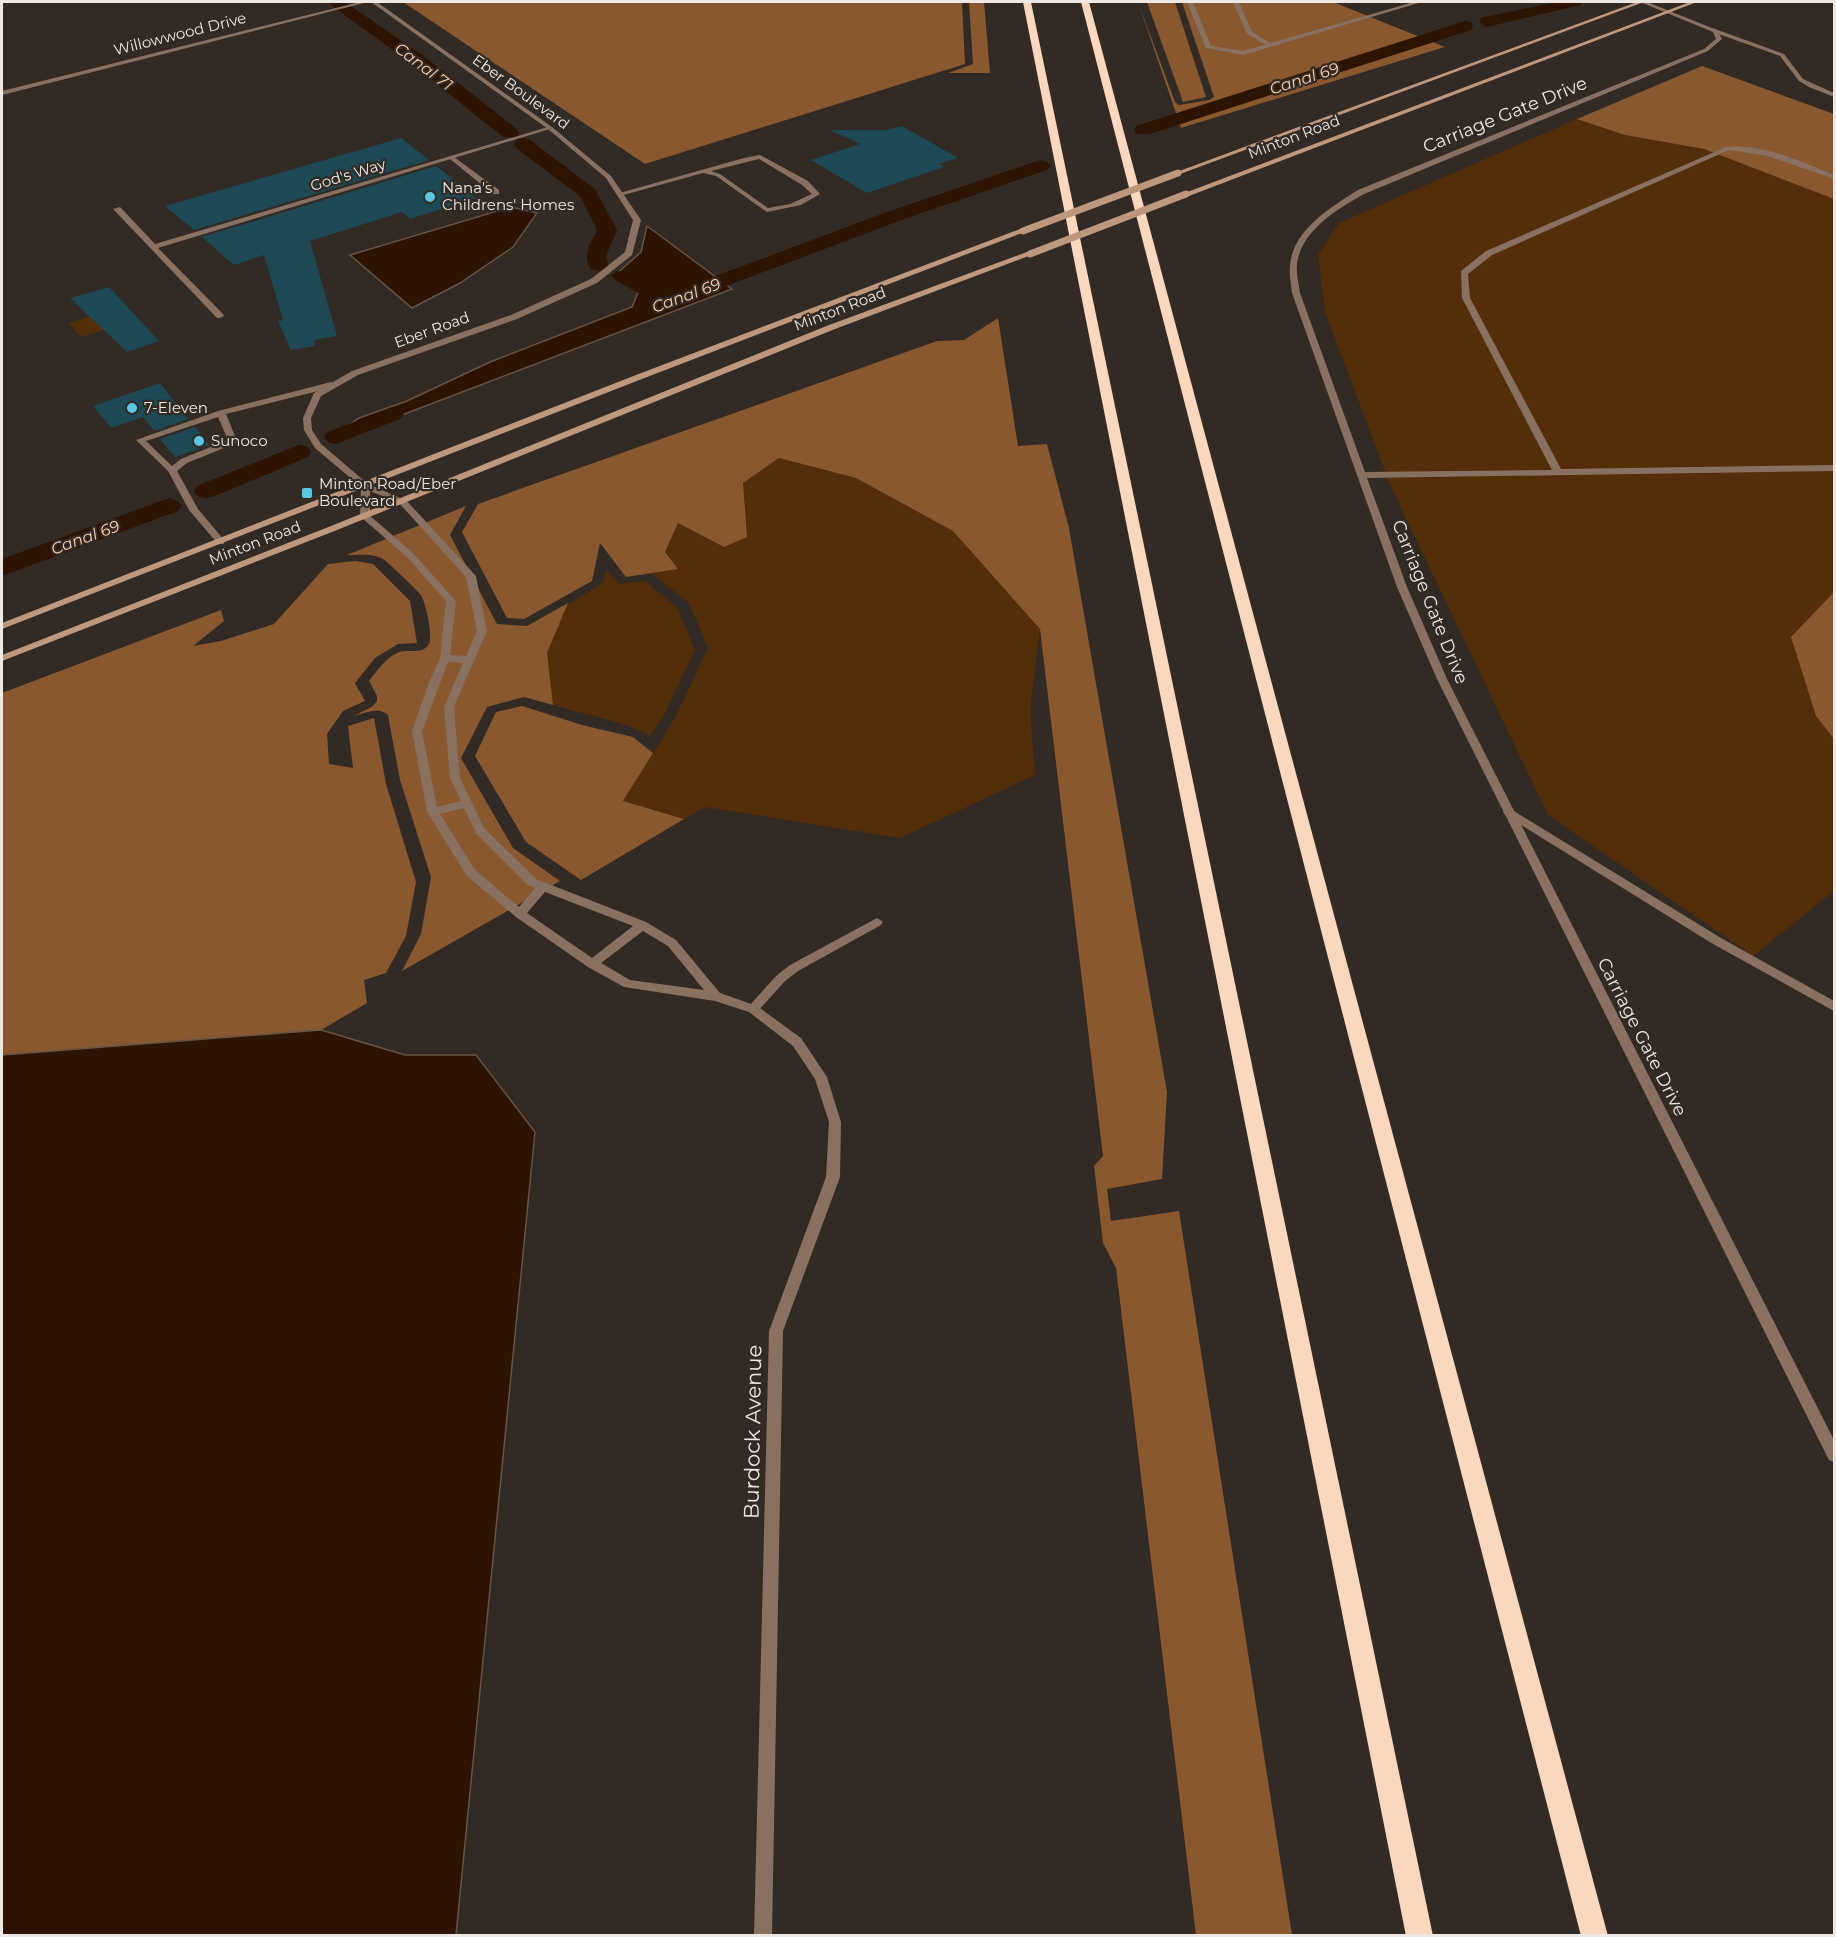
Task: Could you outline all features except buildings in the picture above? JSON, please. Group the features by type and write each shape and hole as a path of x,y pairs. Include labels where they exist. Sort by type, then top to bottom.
{"highway":[{"path":"1027,2 1420,1935"},
{"path":"1085,2 1595,1935"}],"main road":[{"name":"Minton Road","path":"2,626 365,486 814,308 1642,2"},
{"name":"Minton Road","path":"2,658 365,516 832,327 1694,2"}],"street":[{"name":"Willowwood Drive","path":"2,93 362,2"},
{"name":"Eber Boulevard","path":"374,2 550,128 609,177 638,220"},
{"path":"1190,2 1208,47 1243,52 1419,2"},
{"path":"1236,2 1249,33 1270,45"},
{"path":"1642,2 1782,55 1801,80 1834,95"},
{"name":"Carriage Gate Drive","path":"1715,31 1719,39 1706,50 1360,192 1334,208 1308,233 1293,262 1296,293 1402,587 1442,679 1834,1455"},
{"name":"God's Way","path":"153,247 550,128"},
{"path":"1558,472 1466,298 1464,273 1489,254 1728,148 1750,149 1777,155 1834,177"},
{"path":"620,194 702,171 760,157 805,183 816,194 810,199 791,206 767,210 718,176 702,171"},
{"path":"452,158 496,192"},
{"path":"117,209 220,316"},
{"name":"Eber Road","path":"402,501 365,486 318,446 308,430 307,418 317,395 331,385 355,374 514,317 594,281 629,253 638,220"},
{"path":"221,542 194,510 172,470 140,440 221,413 331,385"},
{"path":"172,470 184,461 233,441 221,413"},
{"path":"1362,475 1834,468"},
{"path":"365,486 365,516"},
{"path":"402,501 471,576 482,631 449,707 455,778 480,830 532,882 642,925 672,942 716,996"},
{"name":"Burdock Avenue","path":"365,516 410,555 451,601 445,658 417,731 433,812 471,873 520,914 592,964 628,984 716,996 753,1010 797,1042 821,1077 835,1122 833,1177 776,1331 763,1935"},
{"path":"445,658 470,660"},
{"path":"433,812 467,803"},
{"path":"1509,812 1717,941 1834,1006"},
{"path":"520,914 543,886"},
{"path":"753,1010 781,978 794,968 877,922"},
{"path":"592,964 642,925"}],"shaded area":[{"path":"403,2 962,2 965,64 645,164"},
{"path":"969,2 984,2 990,73 948,73 973,64"},
{"path":"1138,2 1175,102 1179,105 1209,100 1214,97 1182,2 1333,2 1445,47 1181,128"},
{"path":"1147,2 1175,2 1206,97 1183,102"},
{"path":"1702,66 1834,114 1834,199 1704,149 1625,135 1577,119"},
{"path":"1577,119 1625,135 1704,149 1834,199 1834,592 1792,637 1816,716 1834,739 1834,891 1753,956 1548,815 1391,487 1325,312 1318,255 1339,223"},
{"path":"114,309 128,322 81,337 69,323"},
{"path":"998,318 1018,446 1047,444 1069,528 1167,1092 1162,1179 1107,1189 1111,1221 1179,1211 1292,1935 1196,1935 1116,1268 1103,1243 1094,1166 1103,1156 1040,629 953,531 856,478 779,458 743,483 747,537 724,547 678,523 665,552 678,569 626,577 600,543 592,581 524,619 507,618 462,532 478,504 937,341 964,340"},
{"path":"779,458 856,478 953,531 1040,629 1030,711 1035,775 900,838 705,807 684,819 623,801 675,718 708,648 689,603 651,573 677,569 665,552 678,523 724,547 743,483"},
{"path":"466,506 450,535 497,624 527,626 568,603 547,653 553,705 524,697 487,707 461,758 513,848 560,881 402,971 421,934 431,877 400,780 388,715 375,711 352,717 373,706 377,701 377,696 369,681 386,661 399,652 419,651 429,644 427,611 420,594 386,561 370,555 347,555"},
{"path":"355,561 373,564 410,601 417,643 398,644 375,658 355,683 365,701 343,711 327,734 329,764 353,768 348,726 374,718 386,784 416,882 406,936 386,973 364,980 367,1003 321,1030 2,1055 2,693 221,610 224,621 193,646 221,641 274,624 328,564"},
{"path":"606,570 619,584 645,581 677,608 695,650 663,717 650,736 617,722 553,705 551,701 547,653 566,606 603,582"},
{"path":"1834,592 1834,739 1816,716 1791,637"},
{"path":"522,706 582,725 633,737 653,753 623,801 684,819 581,880 526,842 475,756 496,712"}],"water":[{"path":"511,207 537,213 513,247 460,283 412,308 350,255"},
{"path":"647,226 732,289 352,434 346,427 359,418 407,401 490,362 632,307 640,288 636,281 613,277 641,252"},
{"path":"321,1030 405,1055 476,1055 535,1132 456,1935 2,1935 2,1055"}],"waterway":[{"name":"Canal 71","path":"335,2 419,61 510,133"},
{"name":"Canal 69","path":"1487,22 1575,2"},
{"name":"Canal 69","path":"1143,130 1465,26"},
{"name":"Canal 71","path":"523,144 588,193 607,230 596,256 598,265"},
{"name":"Canal 69","path":"678,297 897,215 1040,166"},
{"name":"Canal 71","path":"622,276 668,300"},
{"name":"Canal 69","path":"336,437 392,414"},
{"name":"Canal 69","path":"206,491 299,452"},
{"name":"Canal 69","path":"2,568 169,506"}],"place":[{"name":"Nana's Childrens' Homes","path":"430,197"},
{"name":"7-Eleven","path":"132,408"},
{"name":"Sunoco","path":"199,441"},
{"name":"Minton Road/Eber Boulevard","path":"307,493"}]}
